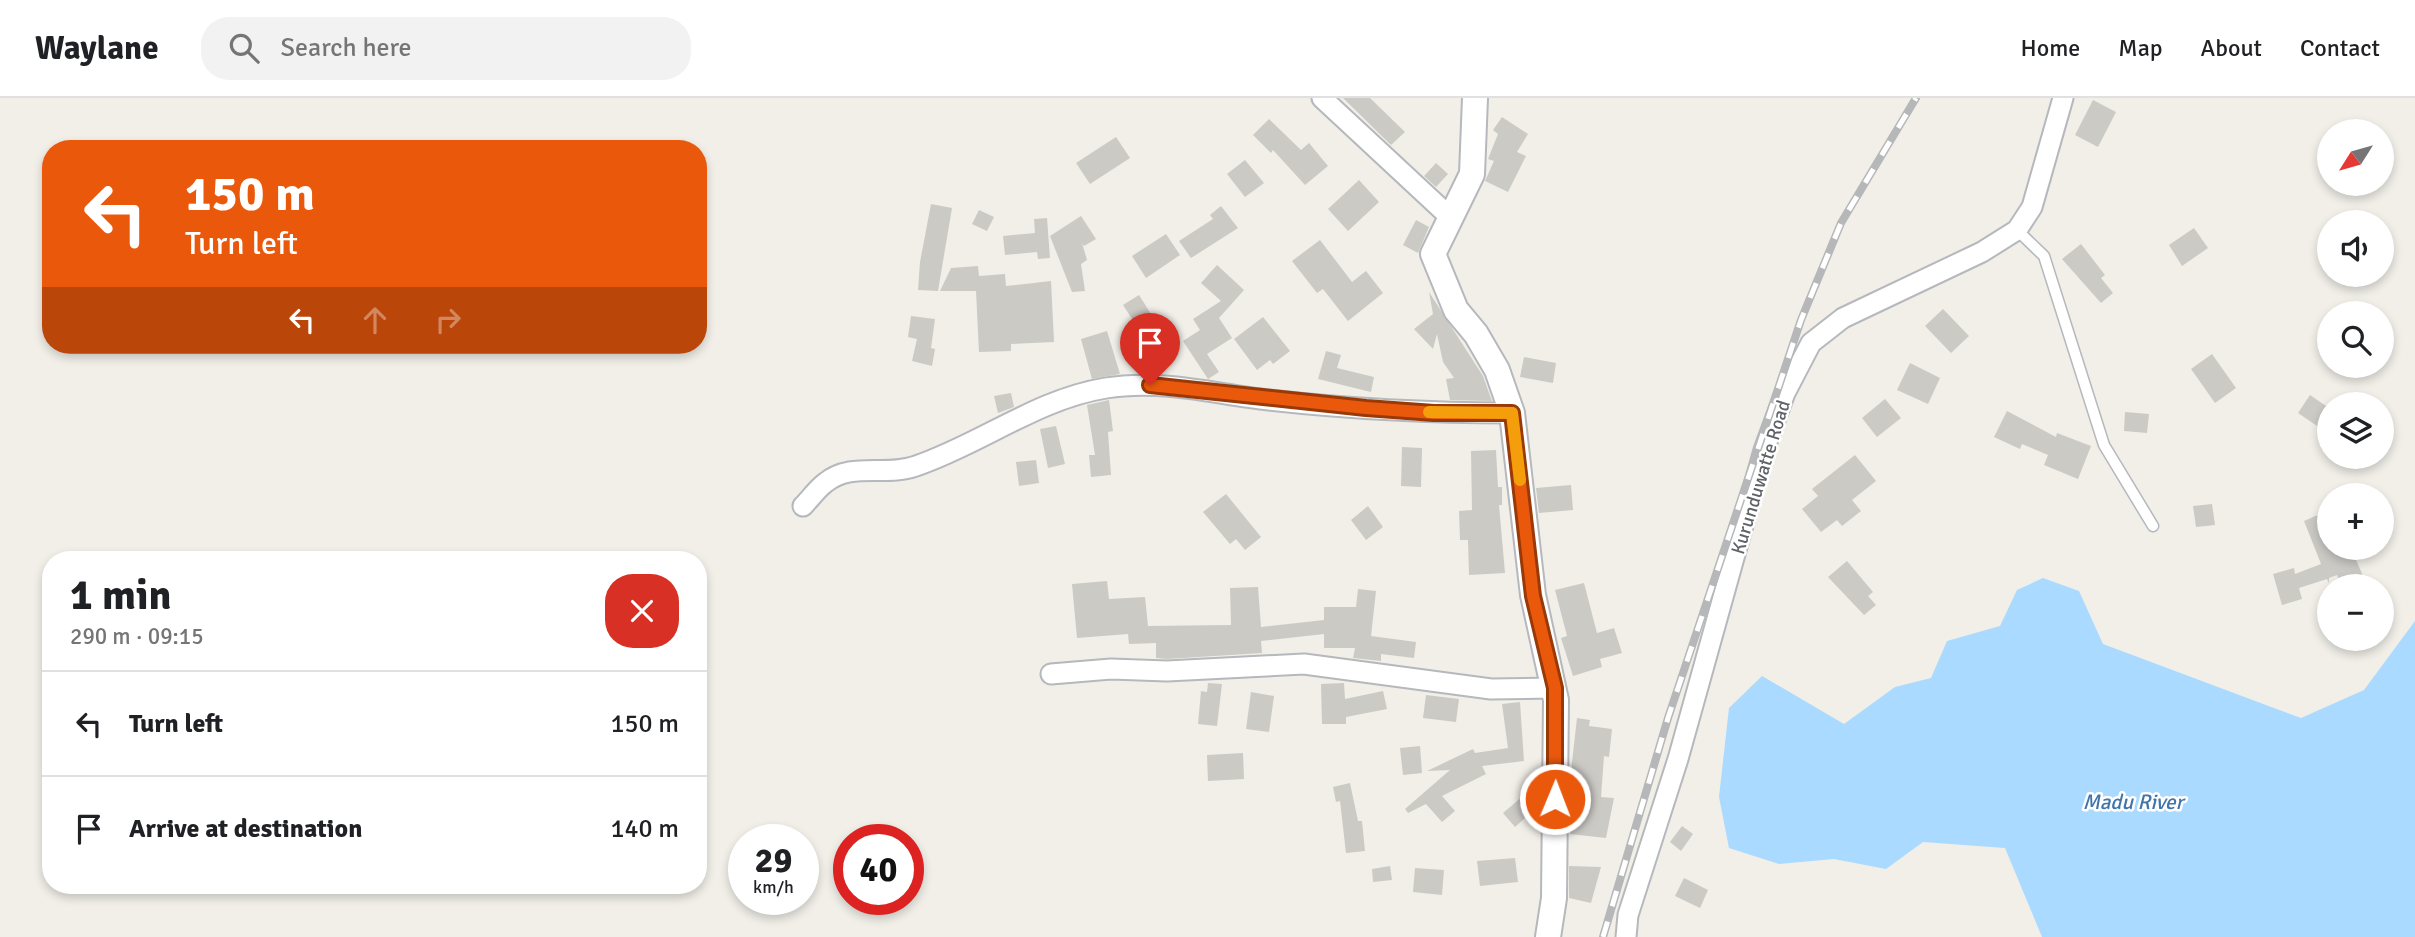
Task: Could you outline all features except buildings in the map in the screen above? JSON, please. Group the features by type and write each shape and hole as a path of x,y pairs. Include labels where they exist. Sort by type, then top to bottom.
{"street":[{"path":"1322,98 1451,218"},
{"path":"1475,98 1472,173 1433,254 1455,310 1476,334 1497,370 1512,413 1533,596 1555,688 1554,898 1548,937"},
{"name":"Kurunduwatte Road","path":"1626,937 1628,915 1678,759 1764,450 1785,393 1811,343 1843,318 1982,252 2017,230 2032,207 2063,98"},
{"path":"803,506 825,483 846,471 893,471 916,467 1020,416 1104,388 1168,385 1268,400 1366,408 1434,413 1512,413"},
{"path":"1051,674 1111,669 1167,671 1304,664 1491,689 1555,688"}],"lane":[{"path":"2017,230 2044,257 2104,445 2153,526"}],"water":[{"name":"Madu River","path":"2043,578 2079,591 2103,644 2301,718 2364,690 2415,621 2415,937 2042,937 2005,848 1923,842 1886,869 1834,859 1779,864 1729,848 1719,797 1729,708 1762,676 1844,724 1895,687 1931,678 1947,641 2000,626 2017,590"}],"railway":[{"path":"1603,937 1668,718 1801,320 1841,223 1916,98"}],"slow traffic":[{"path":"1429,412 1512,413 1520,480"}],"route":[{"path":"1150,385 1168,385 1268,400 1366,408 1434,413 1512,413 1533,596 1555,688 1555,799"}]}
